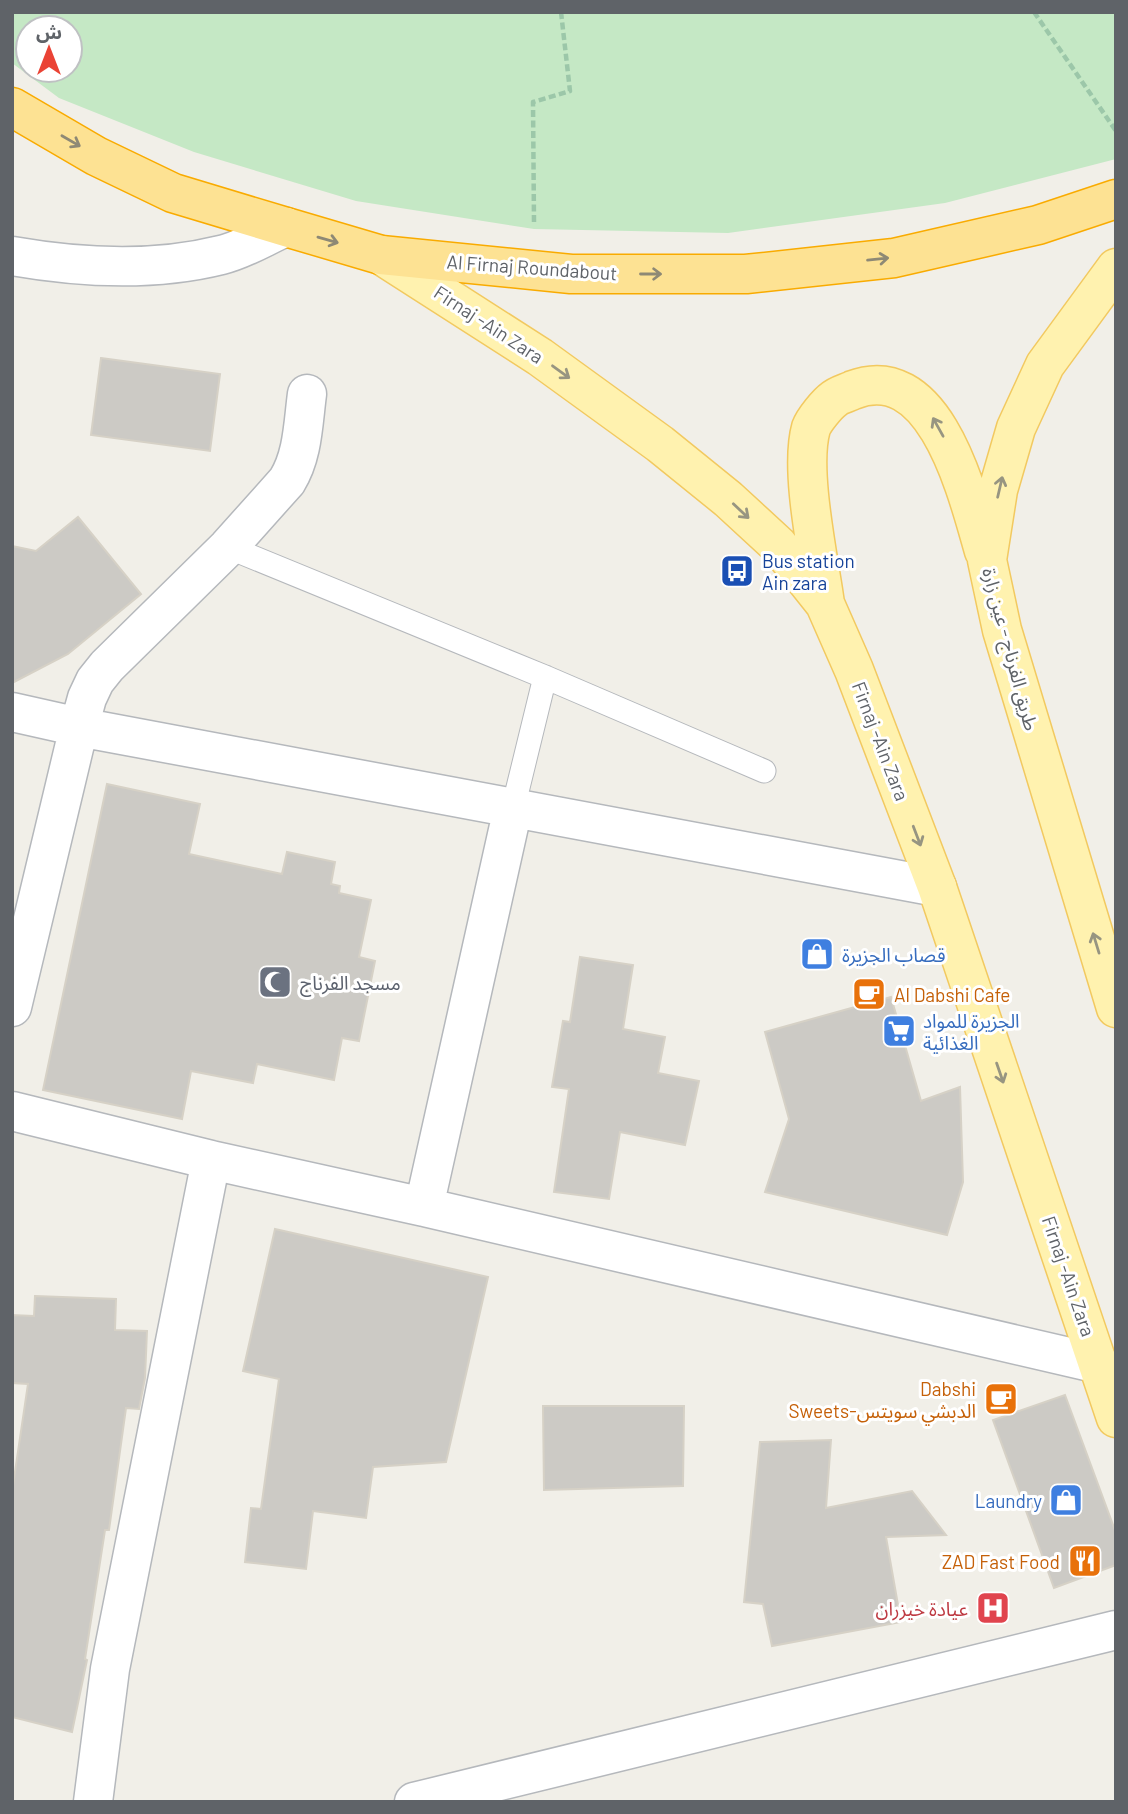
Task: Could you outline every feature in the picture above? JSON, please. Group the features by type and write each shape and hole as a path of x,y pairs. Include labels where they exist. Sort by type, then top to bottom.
{"highway":[{"name":"Al Firnaj Roundabout","path":"12,107 96,156 173,193 286,227 381,255 571,274 746,274 894,257 1038,225 1116,200"}],"main road":[{"name":"Firnaj -Ain Zara","path":"381,255 540,357 660,444 729,499 778,545 825,604 854,670 937,887 1116,1418"},
{"name":"طريق الفرناج - عين زارة","path":"1116,268 1045,365 1016,428 998,490 987,560 1002,630 1116,1008"},
{"path":"825,604 807,462 812,426 834,398 868,385 904,391 931,415 949,448 968,496 987,560"}],"street":[{"path":"12,256 114,267 171,265 224,255 286,227"},
{"path":"12,1007 79,727 95,681 276,496 295,469 307,394"},
{"path":"12,712 79,727 937,887"},
{"path":"424,1207 513,807"},
{"path":"12,1111 211,1160 1099,1364"},
{"path":"93,1802 112,1658 211,1160"},
{"path":"414,1802 1116,1630"}],"lane":[{"path":"228,547 765,771"},
{"path":"513,807 545,677"}],"path":[{"path":"532,270 533,102 570,91 561,12"},
{"path":"1034,12 1116,131"}],"green space":[{"path":"12,12 1116,12 1116,159 945,203 728,233 534,229 356,201 194,152 59,98 40,84 84,84 84,14 14,14 14,64"}],"building":[{"path":"101,358 220,374 210,451 91,435"},
{"path":"78,517 141,594 68,654 12,683 12,546 36,551"},
{"path":"107,784 200,804 189,854 282,874 287,852 335,862 331,884 340,886 339,893 371,900 359,957 375,961 359,1041 342,1038 334,1080 257,1064 253,1083 191,1071 182,1119 43,1090"},
{"path":"580,957 633,965 623,1029 665,1037 658,1073 699,1081 685,1145 620,1132 609,1199 554,1192 569,1089 552,1087 563,1021 570,1022"},
{"path":"891,997 921,1101 960,1087 963,1182 947,1235 765,1192 789,1119 765,1032"},
{"path":"275,1229 488,1277 446,1462 373,1467 366,1518 313,1511 306,1569 245,1562 251,1508 261,1509 279,1379 243,1371"},
{"path":"35,1296 116,1299 115,1330 147,1331 145,1378 139,1409 126,1408 109,1530 105,1530 85,1659 87,1660 72,1732 12,1717 12,1492 28,1384 12,1383 12,1315 34,1316"},
{"path":"1065,1395 1116,1533 1116,1565 1054,1588 993,1420"},
{"path":"543,1406 684,1406 683,1486 544,1490"},
{"path":"831,1440 826,1508 912,1491 946,1535 886,1537 901,1622 772,1646 763,1604 744,1602 760,1442"}],"place":[{"name":"Bus station Ain zara","path":"737,571"},
{"name":"قصاب الجزيرة","path":"817,954"},
{"name":"مسجد الفرناج","path":"275,982"},
{"name":"Al Dabshi Cafe","path":"869,994"},
{"name":"الجزيرة للمواد الغذائية","path":"899,1031"},
{"name":"Dabshi Sweets-الدبشي سويتس","path":"1001,1399"},
{"name":"Laundry","path":"1066,1500"},
{"name":"ZAD Fast Food","path":"1085,1561"},
{"name":"عيادة خيزران","path":"993,1608"}]}
